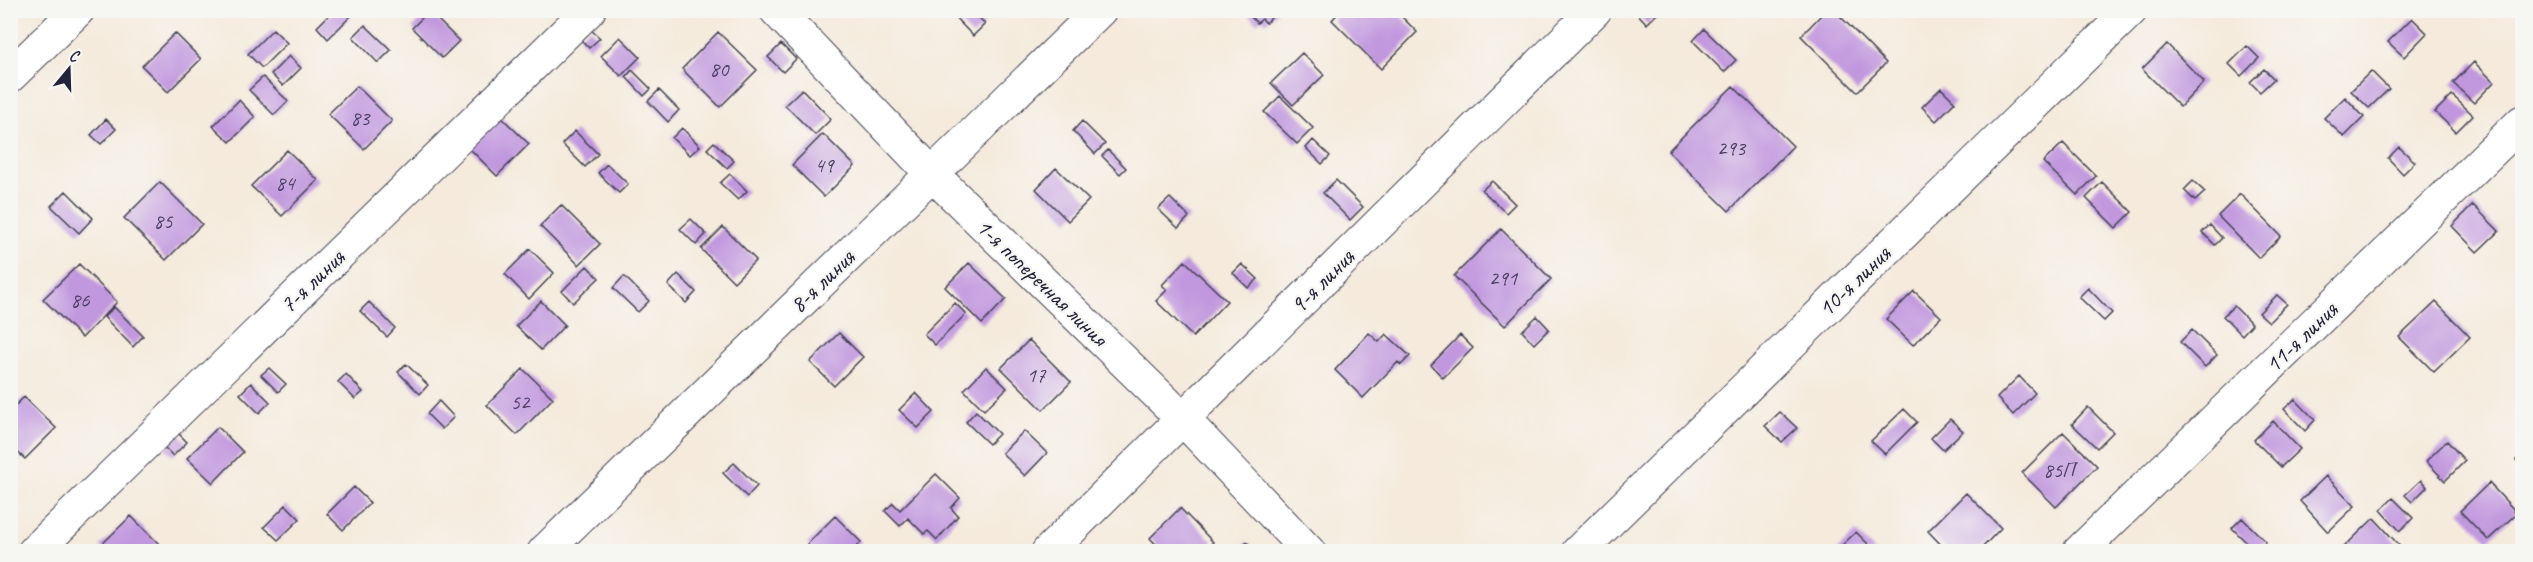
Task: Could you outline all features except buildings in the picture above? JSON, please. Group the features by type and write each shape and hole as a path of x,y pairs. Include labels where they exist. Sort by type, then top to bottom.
{"street":[{"path":"10,76 78,10"},
{"name":"7-я линия","path":"34,552 590,10"},
{"name":"1-я поперечная линия","path":"776,10 933,175 1182,419 1309,552"},
{"name":"8-я линия","path":"544,552 1100,10"},
{"name":"9-я линия","path":"1048,552 1595,10"},
{"name":"10-я линия","path":"1578,552 2131,10"},
{"name":"11-я линия","path":"2079,552 2523,122"}]}
